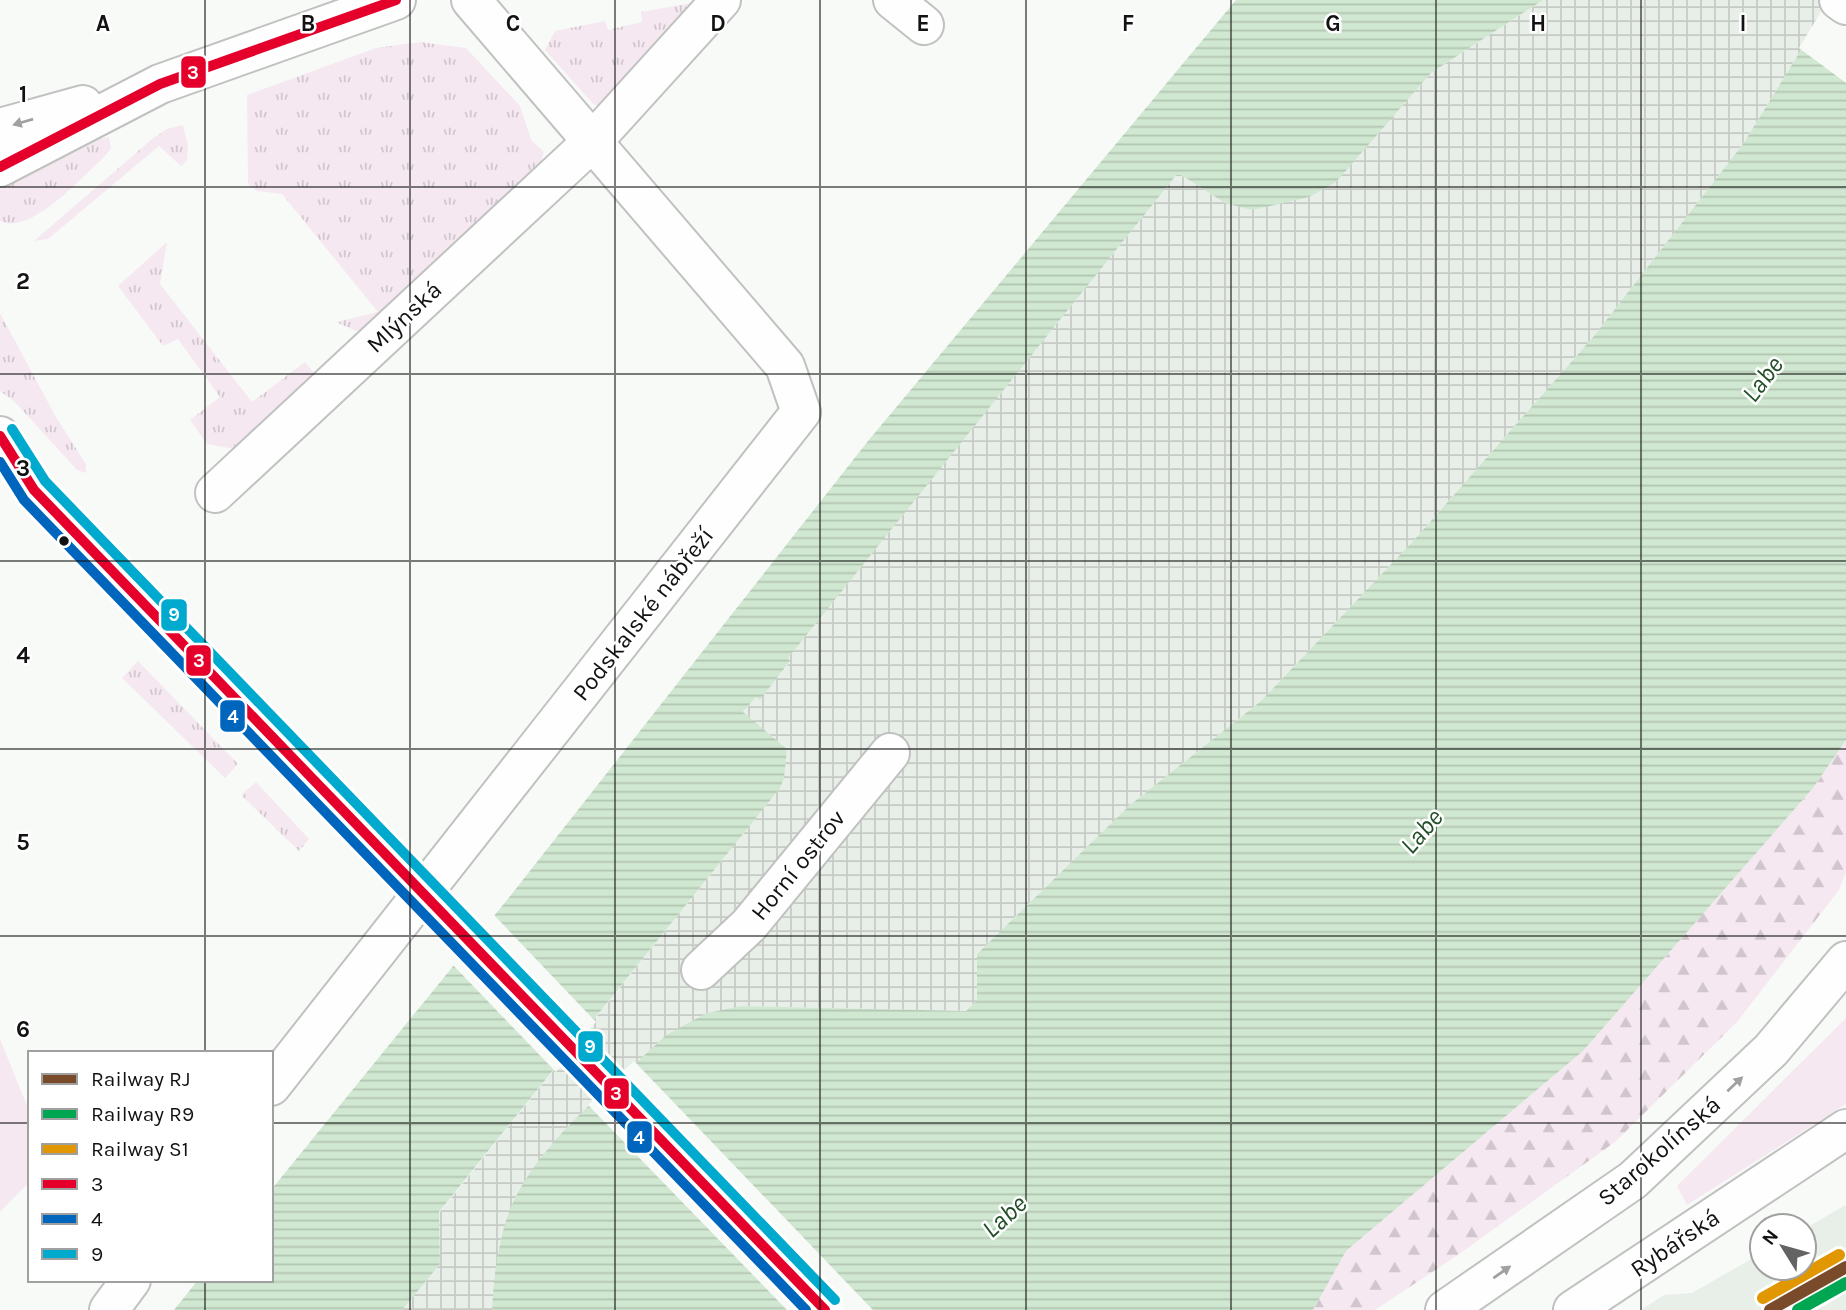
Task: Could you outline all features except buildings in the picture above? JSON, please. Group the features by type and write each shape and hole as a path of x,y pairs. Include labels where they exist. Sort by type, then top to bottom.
{"street":[{"path":"0,128 160,84 396,0"},
{"path":"471,0 593,141"},
{"name":"Mlýnská","path":"215,493 593,141 721,0"},
{"path":"893,0 924,25"},
{"path":"1839,0 1846,5"},
{"path":"0,167 160,84"},
{"name":"Podskalské nábřeží","path":"273,1083 801,412 785,366 593,141"},
{"path":"0,436 34,490"},
{"path":"0,455 825,1310"},
{"name":"Horní ostrov","path":"701,970 748,925 890,753"},
{"name":"Starokolínská","path":"1445,1310 1633,1180 1771,1050 1846,961"},
{"name":"Rybářská","path":"1573,1310 1846,1129"},
{"path":"109,1310 130,1282"}],"shaded area":[{"path":"1543,0 1832,0 1743,144 1594,336 1415,539 1261,701 1130,805 977,954 977,1000 966,1011 742,1006 666,1035 550,1146 525,1181 509,1213 499,1245 492,1310 402,1310 440,1264 439,1213 780,788 787,749 743,713 756,697 760,699 790,662 787,658 1178,173 1225,203 1336,181 1431,73"},
{"path":"1846,1205 1846,1310 1641,1310 1664,1295 1692,1293 1748,1261 1748,1282 1818,1282 1818,1221"}],"green space":[{"path":"697,2 602,104 594,105 545,50 555,31 605,21 608,30 642,22 641,12"},
{"path":"420,42 466,48 520,106 531,140 544,152 539,167 377,330 356,331 336,322 378,312 282,194 257,191 248,184 247,95 376,48"},
{"path":"183,125 188,146 187,160 181,166 159,146 48,239 34,241 151,140 167,129"},
{"path":"109,137 111,149 55,203 26,220 12,223 0,221 0,186"},
{"path":"167,242 160,284 252,402 305,362 314,373 306,391 240,450 207,444 190,420 220,397 178,339 163,346 118,286"},
{"path":"0,313 57,419 86,464 86,473 77,470 14,401 0,391"},
{"path":"138,661 238,764 225,778 122,678"},
{"path":"1846,740 1846,872 1839,890 1737,1022 1615,1142 1455,1257 1375,1310 1313,1310 1346,1251 1583,1051 1813,788"},
{"path":"256,782 309,839 299,851 241,795"},
{"path":"1846,1018 1846,1104 1687,1205 1677,1186"},
{"path":"0,1039 28,1108 28,1183 0,1212"}],"water":[{"path":"1236,0 1543,0 1431,73 1336,182 1309,197 1252,210 1225,203 1178,173 788,658 790,661 760,700 756,697 743,712 787,749 784,778 780,788 439,1212 440,1264 402,1310 174,1310 196,1282 273,1282 273,1188 511,895 868,441"},
{"name":"Labe","path":"1832,0 1846,0 1846,740 1813,788 1583,1051 1346,1251 1313,1310 492,1310 501,1238 520,1189 555,1140 666,1035 707,1013 742,1006 966,1011 977,1000 977,954 1130,805 1261,701 1415,539 1594,336 1743,144"}],"pier":[{"path":"1828,0 1846,0 1846,83 1799,48"},
{"path":"492,913 596,1022 556,1072 451,963"},
{"path":"634,1061 873,1310 787,1310 588,1105"}],"rail line":[{"name":"S1","path":"1763,1298 1839,1255"},
{"name":"RJ","path":"1770,1310 1846,1267"},
{"name":"R9","path":"1798,1310 1846,1283"}],"transit line":[{"name":"3","path":"0,167 160,84 396,0"},
{"name":"9","path":"12,429 45,481 835,1300"},
{"name":"3","path":"0,436 34,490 825,1310"},
{"name":"4","path":"0,462 24,500 806,1310"}]}
